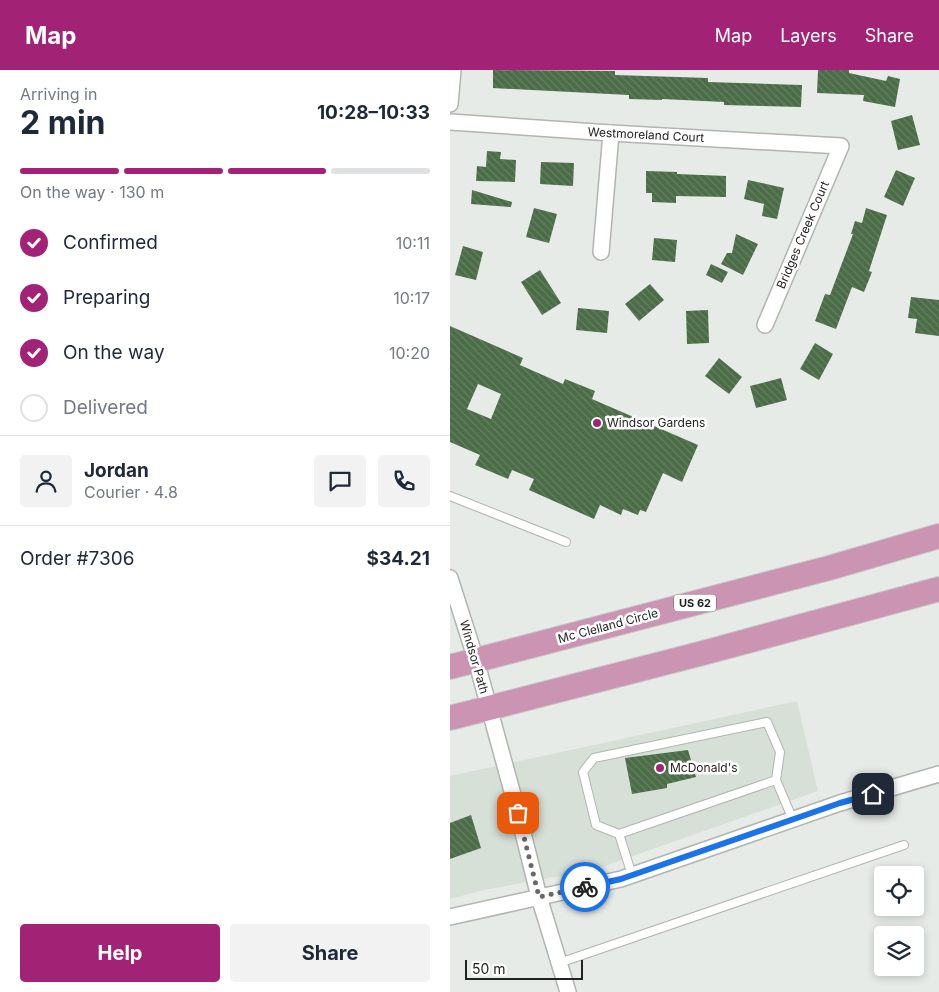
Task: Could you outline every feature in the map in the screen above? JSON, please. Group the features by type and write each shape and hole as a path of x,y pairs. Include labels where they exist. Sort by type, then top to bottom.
{"highway":[{"name":"Mc Clelland Circle","path":"450,667 829,568 939,536"},
{"path":"450,718 721,649 939,589"}],"street":[{"path":"450,104 452,70"},
{"name":"Westmoreland Court","path":"450,122 841,146"},
{"path":"601,252 611,133"},
{"name":"Bridges Creek Court","path":"765,325 841,146"},
{"name":"Windsor Path","path":"450,578 476,660 539,897 568,992"},
{"path":"450,917 632,875 840,803 939,774"}],"lane":[{"path":"450,496 566,542"},
{"path":"776,780 618,834 596,825 583,772 594,758 767,722 780,752 776,780 793,820"},
{"path":"618,834 632,875"},
{"path":"559,964 904,845"}],"shaded area":[{"path":"797,701 818,791 593,870 484,890 450,899 450,776"}],"building":[{"path":"493,70 615,71 615,75 708,78 708,82 802,85 801,107 724,105 724,102 629,99 629,95 493,88"},
{"path":"818,70 849,70 849,73 886,81 888,76 900,79 895,107 863,101 864,95 817,93"},
{"path":"912,115 920,145 898,150 891,121"},
{"path":"487,151 501,152 500,159 516,160 515,182 476,181 477,166 486,167"},
{"path":"541,162 574,163 573,186 540,184"},
{"path":"896,170 915,178 903,206 884,197"},
{"path":"646,171 726,176 726,197 676,196 676,203 652,202 652,193 646,193"},
{"path":"748,180 784,188 777,219 762,216 764,204 744,199"},
{"path":"472,190 512,202 511,207 471,204"},
{"path":"534,208 557,214 549,243 526,237"},
{"path":"866,208 887,215 869,271 872,272 864,292 852,287 836,329 815,321 825,294 830,295 853,234 851,234 855,221 862,223"},
{"path":"736,234 758,244 743,275 721,264 727,253 732,253"},
{"path":"654,238 677,240 675,262 652,260"},
{"path":"463,246 483,252 476,280 455,275"},
{"path":"711,264 728,272 722,283 706,275"},
{"path":"540,270 561,303 542,315 521,282"},
{"path":"650,284 664,300 639,321 625,304"},
{"path":"911,297 939,300 939,336 915,333 917,319 908,318"},
{"path":"578,308 609,311 607,333 576,330"},
{"path":"708,310 709,343 687,344 686,311"},
{"name":"Windsor Gardens","path":"450,326 523,358 520,365 563,384 565,379 595,391 592,399 698,445 682,482 663,473 646,512 640,510 638,515 623,509 621,515 600,505 594,519 529,490 534,479 512,470 508,479 475,465 480,455 450,442","holes":["478,384 501,394 491,419 467,409"]},
{"path":"815,343 833,354 819,380 800,369"},
{"path":"719,358 742,377 729,394 705,376"},
{"path":"781,378 787,400 756,408 750,386"},
{"name":"McDonald's","path":"688,750 696,777 667,784 667,788 632,794 625,758"},
{"path":"471,815 481,848 450,859 450,823"}],"way so far":[{"path":"518,813 539,897 585,887"}],"place":[{"name":"Windsor Gardens","path":"597,423"},
{"name":"McDonald's","path":"660,768"}],"route":[{"path":"585,887 621,879 840,803 873,794"}]}
